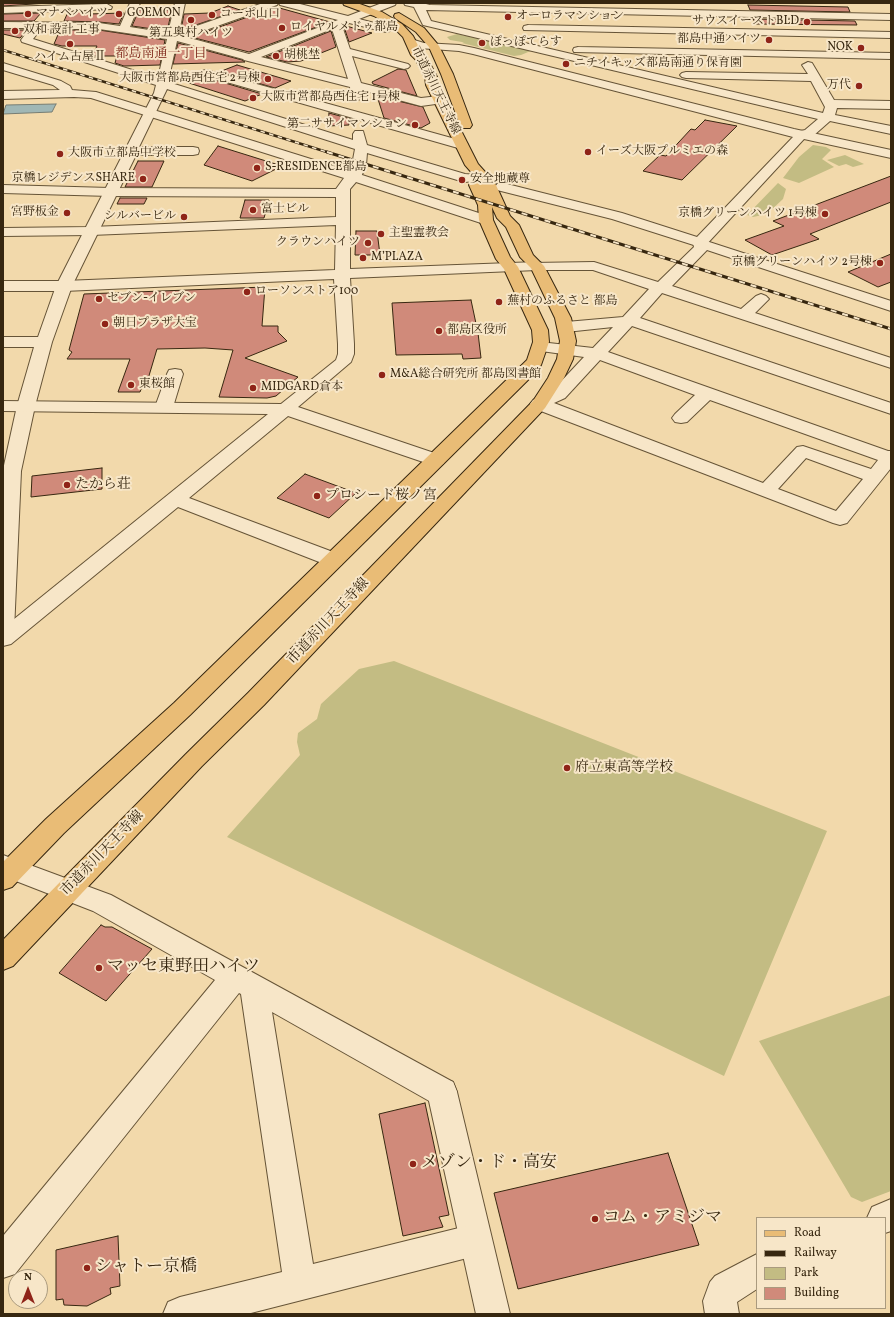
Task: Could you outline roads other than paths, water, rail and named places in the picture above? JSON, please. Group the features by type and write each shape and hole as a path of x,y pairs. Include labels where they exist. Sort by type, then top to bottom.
{"main road":[{"name":"市道赤川天王寺線","path":"348,3 378,6 414,24 438,47 463,121 470,133"},
{"name":"市道赤川天王寺線","path":"3,958 194,760 256,699 539,404 562,368 568,341 566,327 512,225 504,218 488,183 462,145 439,100 432,85 431,77 421,58 417,55 408,36 378,6"},
{"path":"479,168 502,187 519,218 512,225"},
{"path":"6,871 182,709 526,372 535,361 540,347 540,330 511,267 503,259 486,220 479,168"}],"street":[{"path":"124,30 131,18 135,3"},
{"path":"3,631 8,471 44,342 64,286 149,112 165,88 180,3"},
{"path":"173,36 182,35 273,3"},
{"path":"284,3 341,22 386,30"},
{"path":"774,3 815,78 829,109"},
{"path":"414,4 430,8 529,6 780,15 891,17"},
{"path":"414,4 427,23 643,74 829,109 891,130"},
{"path":"3,10 108,5 97,30"},
{"path":"378,6 341,22 202,75 462,145"},
{"path":"529,6 528,28 531,48"},
{"path":"3,639 337,368 344,359 346,344 342,274 343,193 344,186 354,177 359,165 362,147 359,143 356,84 345,51 341,22"},
{"path":"3,25 38,25 97,30 124,30 173,36 421,102 439,100"},
{"path":"38,25 26,40 85,59 165,88 464,178 479,168"},
{"path":"528,28 891,35"},
{"path":"411,42 422,46 459,48 498,57 801,135 891,154"},
{"path":"85,59 90,47"},
{"path":"421,58 425,51 438,47"},
{"path":"531,48 891,56"},
{"path":"345,51 404,66"},
{"path":"3,66 57,83 66,88 67,93"},
{"path":"643,74 815,78"},
{"path":"165,88 185,81"},
{"path":"3,95 67,93 92,95 486,220"},
{"path":"539,404 559,394 660,287 666,283 701,248 700,243 801,135 809,133 829,109 891,106"},
{"path":"130,151 193,151"},
{"path":"502,187 617,216 891,306"},
{"path":"3,189 110,192 343,193"},
{"path":"3,232 91,231 342,222"},
{"path":"3,286 64,286 511,267 532,262 594,266 891,363"},
{"path":"744,315 761,299"},
{"path":"566,327 629,320 891,409"},
{"path":"3,342 44,342"},
{"path":"540,347 598,354 707,393 885,467"},
{"path":"164,407 175,374"},
{"path":"681,418 707,393"},
{"path":"539,404 840,519 885,467"},
{"path":"3,406 286,409 436,460"},
{"path":"767,490 803,451 885,467"},
{"path":"175,499 334,560"},
{"path":"6,871 69,890 102,903 442,1092 493,1314"},
{"path":"3,1262 245,982"},
{"path":"245,982 300,1284"},
{"path":"180,1314 475,1240"},
{"path":"722,1314 720,1301 722,1294 728,1288 756,1272"}],"water":[{"path":"56,104 52,112 3,114 6,105"}],"railway":[{"path":"3,50 330,153"},
{"path":"327,152 891,329"}],"place":[{"name":"マナベハイツ","path":"28,14"},
{"name":"GOEMON","path":"119,14"},
{"name":"コーポ山口","path":"212,15"},
{"name":"オーロラマンション","path":"508,17"},
{"name":"第五奥村ハイツ","path":"191,20"},
{"name":"サウスイーストBLD","path":"807,22"},
{"name":"ロイヤルメドゥ都島","path":"282,28"},
{"name":"双和 設計 工事","path":"15,31"},
{"name":"都島中通ハイツ","path":"769,40"},
{"name":"ぽっぽてらす","path":"482,43"},
{"name":"ハイム古屋Ⅱ","path":"70,44"},
{"name":"NOK","path":"861,48"},
{"name":"胡桃埜","path":"276,56"},
{"name":"ニチイキッズ都島南通り保育園","path":"566,64"},
{"name":"大阪市営都島西住宅 2号棟","path":"268,79"},
{"name":"万代","path":"859,86"},
{"name":"大阪市営都島西住宅 1号棟","path":"253,98"},
{"name":"第二ササイマンション","path":"415,125"},
{"name":"イーズ大阪プルミエの森","path":"588,152"},
{"name":"大阪市立都島中学校","path":"60,154"},
{"name":"S-RESIDENCE都島","path":"257,168"},
{"name":"京橋レジデンスSHARE","path":"143,179"},
{"name":"安全地蔵尊","path":"462,180"},
{"name":"富士ビル","path":"253,210"},
{"name":"宮野板金","path":"67,213"},
{"name":"京橋グリーンハイツ 1号棟","path":"825,214"},
{"name":"シルバービル","path":"184,217"},
{"name":"主聖霊教会","path":"381,234"},
{"name":"クラウンハイツ","path":"368,243"},
{"name":"M’PLAZA","path":"363,258"},
{"name":"京橋グリーンハイツ 2号棟","path":"880,263"},
{"name":"ローソンストア100","path":"247,292"},
{"name":"セブン-イレブン","path":"99,299"},
{"name":"蕪村のふるさと 都島","path":"499,302"},
{"name":"朝日プラザ大宝","path":"105,324"},
{"name":"都島区役所","path":"439,331"},
{"name":"M&A総合研究所 都島図書館","path":"382,375"},
{"name":"東桜館","path":"131,385"},
{"name":"MIDGARD倉本","path":"253,388"},
{"name":"たから荘","path":"67,485"},
{"name":"プロシード桜ノ宮","path":"317,496"},
{"name":"府立東高等学校","path":"567,768"},
{"name":"マッセ東野田ハイツ","path":"99,968"},
{"name":"メゾン・ド・高安","path":"413,1164"},
{"name":"コム・アミジマ","path":"595,1219"},
{"name":"シャトー京橋","path":"87,1268"}],"district":[{"name":"都島南通一丁目","path":"161,55"}]}
